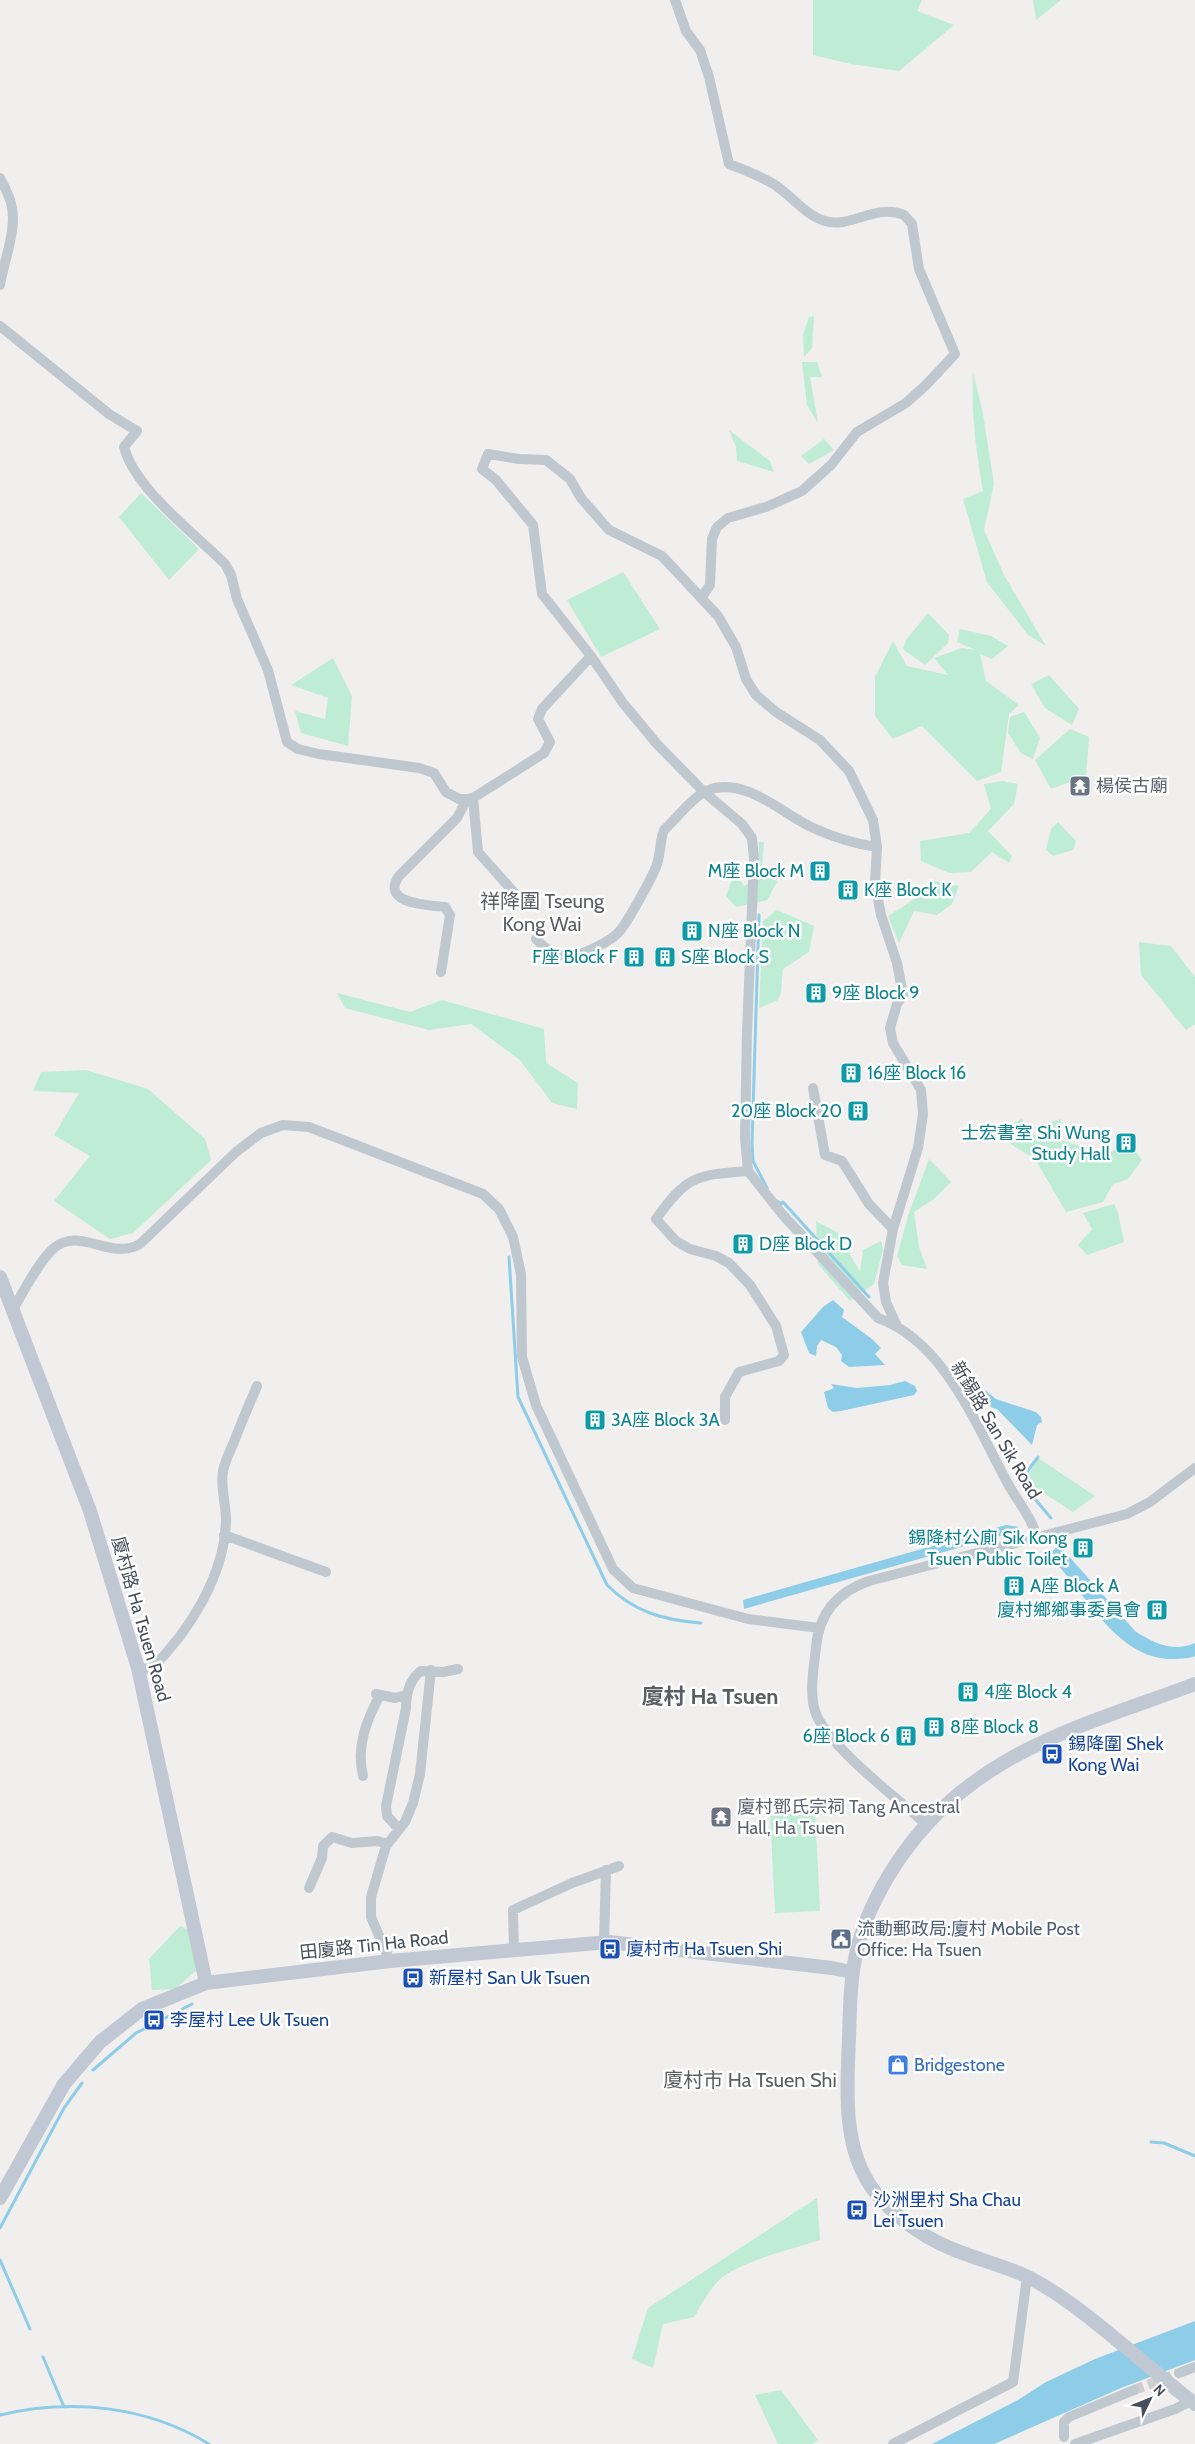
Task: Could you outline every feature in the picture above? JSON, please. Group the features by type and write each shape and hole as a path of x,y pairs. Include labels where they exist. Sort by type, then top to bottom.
{"street":[{"path":"675,0 686,31 700,50 709,77 729,164 756,174 776,186 806,210 824,221 834,223 883,211 904,214 912,224 919,269 955,354 906,403 857,432 831,465 802,491 766,507 728,518 717,527 712,539 710,585 702,597"},
{"path":"0,178 12,204 12,228 0,285"},
{"path":"0,326 109,414 137,431 132,434 124,447 127,458 156,498 225,564 231,575 237,599 268,670 287,742 298,749 319,754 419,768 434,774 446,792 459,798 470,798"},
{"path":"488,454 546,460 570,479 581,498 609,530 662,556 718,616 736,647 746,679 756,695 776,712 820,740 849,770 873,820 877,847 875,883 881,915 897,964 904,995 897,1004 890,1028 893,1042 921,1090 923,1114 918,1148 893,1230 883,1283 886,1302 896,1324 878,1318 782,1214 748,1171 745,1138 752,838 742,824 704,792 641,724 542,594 533,525 496,480 482,470 488,454"},
{"path":"441,972 450,915 448,910 445,907 412,904 401,898 394,890 394,886 399,876 457,818 470,798 544,754 550,742 538,719 542,709 591,656"},
{"path":"536,939 545,948 567,957 598,947 618,933 656,867 662,848 661,835 664,830 704,792 717,788 739,789 811,827 851,843 877,847"},
{"path":"470,798 478,852 518,898"},
{"path":"813,1088 825,1155 842,1161 869,1204 893,1230"},
{"path":"12,1309 54,1248 74,1239 122,1250 131,1249 140,1244 236,1152 261,1133 283,1125 309,1127 482,1194 499,1209 514,1238 521,1274 522,1357 536,1405 613,1569 634,1588 748,1619 819,1628"},
{"path":"725,1420 725,1397 739,1372 779,1361 784,1355 776,1326 750,1285 729,1263 716,1256 690,1249 676,1241 656,1219 678,1189 693,1179 710,1174 748,1171"},
{"name":"廈村路 Ha Tsuen Road","path":"0,1277 90,1511 138,1668 206,1983"},
{"name":"新錫路 San Sik Road","path":"896,1324 951,1379 1008,1485 1034,1525 1037,1538"},
{"path":"138,1668 151,1670 165,1655 188,1625 210,1582 221,1554 226,1520 222,1485 223,1469 257,1386"},
{"path":"926,1824 834,1743 821,1726 815,1712 812,1691 819,1628 833,1603 843,1593 856,1586 1134,1510 1150,1502 1195,1468"},
{"path":"224,1535 326,1572"},
{"path":"399,1829 387,1816 386,1806 406,1708 406,1695 415,1675 421,1671 443,1672 458,1669"},
{"path":"390,1961 371,1917 372,1897 388,1844 405,1822 413,1803 420,1774 431,1670"},
{"path":"1193,2403 1062,2296 1027,2277 948,2247 915,2228 901,2217 872,2188 862,2171 855,2150 849,2118 847,2069 852,1972 864,1927 880,1891 902,1856 926,1824 959,1792 1019,1753 1054,1737 1195,1684"},
{"path":"363,1776 359,1760 363,1736 378,1694 395,1698 406,1695"},
{"path":"309,1888 322,1858 323,1846 332,1837 352,1843 377,1841 388,1844"},
{"path":"514,1950 512,1910 619,1866"},
{"path":"604,1942 606,1870"},
{"name":"田廈路 Tin Ha Road","path":"0,2198 64,2084 100,2042 142,2009 206,1983 390,1961 604,1942 651,1945 852,1972"},
{"path":"893,2444 1013,2382 1027,2277"},
{"path":"1179,2373 1195,2368"},
{"path":"1064,2437 1064,2422 1070,2417 1134,2390"},
{"path":"1075,2444 1193,2403"}],"green space":[{"path":"813,0 922,0 917,11 954,25 899,71 851,64 813,55"},
{"path":"1033,0 1061,0 1036,20"},
{"path":"814,316 812,348 804,357 803,335 809,317"},
{"path":"802,362 817,362 822,377 810,377 818,423 807,405"},
{"path":"973,372 983,414 994,484 984,530 1004,575 1046,646 1028,635 987,582 963,499 983,491 975,432"},
{"path":"729,430 770,461 774,472 737,461 736,447"},
{"path":"824,439 834,450 809,464 801,456"},
{"path":"141,493 199,549 169,580 119,517"},
{"path":"623,572 660,629 601,657 567,600"},
{"path":"928,613 949,635 948,643 925,665 903,649 906,640"},
{"path":"960,629 991,636 1008,646 992,659 980,654 986,681 1019,705 1009,714 1001,772 977,781 922,726 893,739 875,716 875,677 893,641 907,666 948,675 934,658 962,648 975,650 957,642"},
{"path":"333,658 352,696 348,746 301,733 295,711 325,719 328,698 291,685"},
{"path":"1049,675 1079,709 1072,725 1045,708 1031,684"},
{"path":"1024,712 1040,738 1033,759 1021,753 1008,733 1010,717"},
{"path":"1070,729 1089,737 1086,776 1051,789 1035,760"},
{"path":"1003,781 1018,784 1014,804 988,831 1012,856 1009,863 992,852 971,872 949,873 921,861 920,841 969,833 991,809 984,784"},
{"path":"1058,822 1076,841 1073,850 1053,856 1046,850 1051,829"},
{"path":"759,842 764,842 762,866 777,882 767,900 736,907 726,896 735,872 744,886 758,880"},
{"path":"934,881 959,886 952,904 937,915 914,911 899,943 888,916 913,900"},
{"path":"777,910 814,926 809,952 783,969 781,992 778,1000 759,1008 763,921"},
{"path":"1139,942 1171,946 1195,977 1195,1024 1186,1030 1141,975"},
{"path":"337,993 410,1012 442,1000 544,1029 546,1063 578,1083 577,1109 552,1103 520,1060 471,1024 429,1030 345,1008"},
{"path":"86,1070 148,1089 205,1139 211,1160 133,1233 110,1239 54,1201 90,1156 54,1135 79,1093 33,1091 41,1072"},
{"path":"1022,1119 1036,1137 1044,1124 1061,1119 1061,1140 1107,1155 1127,1141 1142,1160 1128,1179 1113,1184 1103,1202 1066,1212 1035,1159 999,1137 1008,1125"},
{"path":"929,1159 951,1182 934,1199 914,1212 919,1247 927,1269 902,1265 897,1256 908,1216"},
{"path":"1114,1204 1118,1213 1124,1242 1087,1255 1078,1245 1092,1229 1083,1213"},
{"path":"816,1221 838,1233 860,1272 863,1250 881,1241 883,1250 874,1284 850,1301 818,1264"},
{"path":"1038,1458 1095,1496 1073,1512 1025,1481"},
{"path":"815,1810 820,1911 775,1913 770,1812"},
{"path":"180,1926 189,1930 197,1970 175,1989 152,1990 149,1959"},
{"path":"817,2198 820,2240 753,2261 729,2273 712,2288 694,2317 663,2324 653,2368 632,2359 648,2308"},
{"path":"781,2390 818,2440 812,2444 778,2444 755,2395"}],"water":[{"path":"833,1300 844,1310 842,1317 881,1348 875,1354 885,1365 849,1367 841,1361 842,1355 836,1347 821,1340 817,1346 816,1356 809,1353 801,1332 823,1307"},
{"path":"905,1381 915,1386 917,1391 914,1395 841,1411 833,1412 828,1408 824,1392 834,1388 831,1384 857,1388 890,1385"},
{"path":"980,1386 996,1399 1036,1412 1041,1417 1042,1422 1037,1425 1032,1445 997,1409 987,1404"},
{"path":"1006,1525 1019,1527 1018,1536 1011,1534 1000,1536 744,1609 743,1600"},
{"path":"1059,1545 1135,1631 1156,1643 1172,1647 1187,1646 1195,1643 1195,1656 1176,1659 1155,1657 1136,1649 1119,1637 1089,1605 1048,1555"},
{"path":"1195,2321 1195,2360 1121,2388 994,2444 932,2444 1018,2400 1046,2382 1095,2359"}],"waterway":[{"path":"759,915 752,1142 753,1161 767,1188"},
{"path":"777,1201 781,1204 783,1202 869,1297"},
{"path":"509,1257 518,1397 607,1585 628,1602 650,1613 674,1620 701,1623"},
{"path":"1038,1457 1021,1480 1022,1484 1051,1518"},
{"path":"93,2070 136,2033 192,2004"},
{"path":"0,2228 64,2108 82,2083"},
{"path":"1151,2142 1164,2143 1195,2156"},
{"path":"0,2260 30,2329"},
{"path":"43,2357 64,2407"},
{"path":"0,2415 54,2407 108,2409 160,2421 185,2431 209,2444"}],"tunnel":[{"path":"1134,2390 1179,2373"}],"place":[{"name":"楊侯古廟","path":"1080,786"},
{"name":"M座 Block M","path":"820,871"},
{"name":"K座 Block K","path":"848,890"},
{"name":"N座 Block N","path":"692,931"},
{"name":"F座 Block F","path":"634,957"},
{"name":"S座 Block S","path":"665,957"},
{"name":"9座 Block 9","path":"816,993"},
{"name":"16座 Block 16","path":"851,1073"},
{"name":"20座 Block 20","path":"858,1111"},
{"name":"士宏書室 Shi Wung Study Hall","path":"1126,1143"},
{"name":"D座 Block D","path":"743,1244"},
{"name":"3A座 Block 3A","path":"595,1420"},
{"name":"錫降村公廁 Sik Kong Tsuen Public Toilet","path":"1083,1548"},
{"name":"A座 Block A","path":"1014,1586"},
{"name":"廈村鄉鄉事委員會","path":"1157,1610"},
{"name":"4座 Block 4","path":"968,1692"},
{"name":"8座 Block 8","path":"934,1727"},
{"name":"6座 Block 6","path":"906,1736"},
{"name":"錫降圍 Shek Kong Wai","path":"1052,1754"},
{"name":"廈村鄧氏宗祠 Tang Ancestral Hall, Ha Tsuen","path":"721,1817"},
{"name":"流動郵政局:廈村 Mobile Post Office: Ha Tsuen","path":"841,1939"},
{"name":"廈村市 Ha Tsuen Shi","path":"610,1949"},
{"name":"新屋村 San Uk Tsuen","path":"413,1978"},
{"name":"李屋村 Lee Uk Tsuen","path":"154,2020"},
{"name":"Bridgestone","path":"898,2065"},
{"name":"沙洲里村 Sha Chau Lei Tsuen","path":"857,2210"}],"district":[{"name":"祥降圍 Tseung Kong Wai","path":"542,912"},
{"name":"廈村 Ha Tsuen","path":"710,1696"},
{"name":"廈村市 Ha Tsuen Shi","path":"750,2080"}]}
